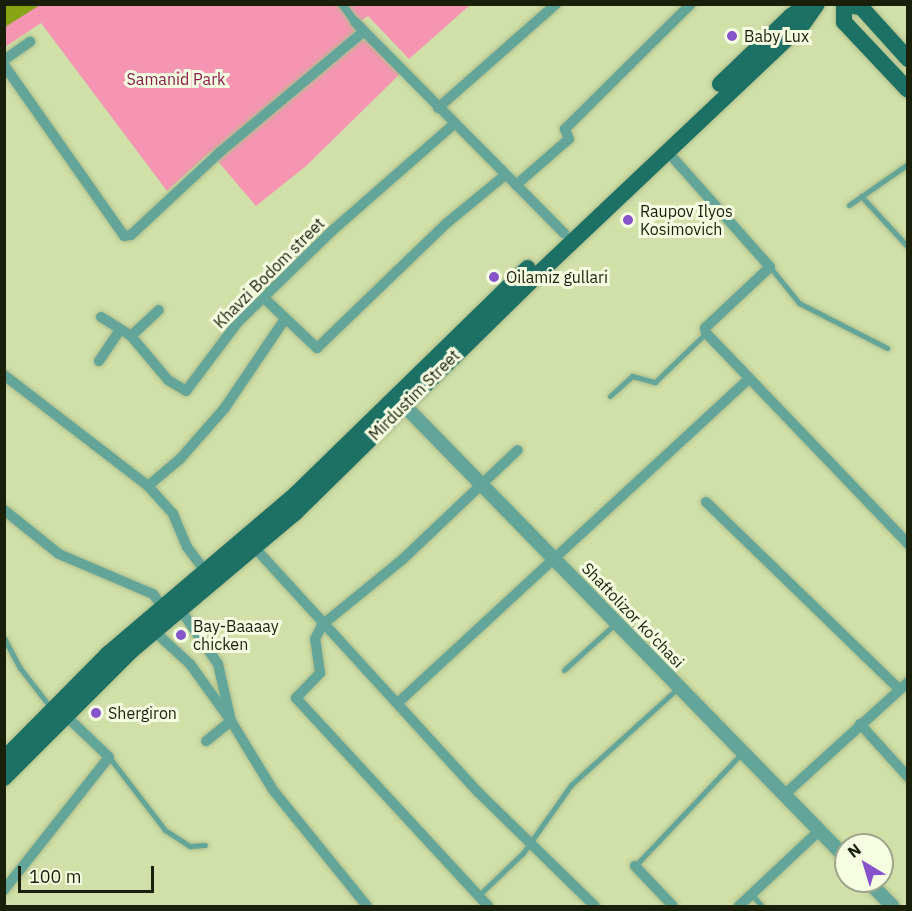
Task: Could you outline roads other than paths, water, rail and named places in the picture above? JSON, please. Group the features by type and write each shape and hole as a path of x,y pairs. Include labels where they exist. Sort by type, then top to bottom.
{"main road":[{"name":"Mirdustim Street","path":"4,759 171,611 256,549 565,234 790,16 808,4"},
{"name":"Mirdustim Street","path":"4,778 58,712 154,631 206,572 400,400 803,24 817,4"},
{"path":"908,59 861,7 844,5 844,22 908,90"}],"street":[{"path":"342,4 363,32 419,87 453,125 565,234"},
{"path":"438,108 556,4"},
{"path":"516,185 570,139 565,129 691,4"},
{"path":"4,65 124,236 131,235 220,152 363,32"},
{"path":"4,60 30,42"},
{"name":"Khavzi Bodom street","path":"101,318 131,336 168,380 186,391 207,367 224,336 333,230 453,125"},
{"path":"667,151 770,267 705,328 705,333 908,544"},
{"path":"264,298 318,348 349,314 504,176"},
{"path":"131,336 159,310"},
{"path":"148,486 180,459 224,409 285,319"},
{"path":"99,361 120,331"},
{"path":"4,375 148,486 174,514 188,547 206,572"},
{"path":"402,699 748,380"},
{"name":"Shaftolizor ko'chasi","path":"400,400 834,845"},
{"path":"488,906 296,698 320,673 315,639 322,625 403,559 518,450"},
{"path":"706,502 903,686 784,795"},
{"path":"4,510 59,554 153,594 218,664 231,721"},
{"path":"256,549 322,625 529,843 595,906"},
{"path":"154,631 197,672 231,721 273,790 367,906"},
{"path":"4,890 109,757 58,712"},
{"path":"206,741 231,721"},
{"path":"860,724 908,777"},
{"path":"739,906 820,830"},
{"path":"635,866 672,906"},
{"path":"880,893 892,906"}],"lane":[{"path":"849,205 908,164"},
{"path":"861,196 908,247"},
{"path":"770,267 800,303 887,348"},
{"path":"610,396 632,376 655,382 705,333"},
{"path":"564,670 617,622"},
{"path":"4,638 20,668 58,712"},
{"path":"477,896 529,843 564,800 571,785 679,686"},
{"path":"635,866 742,752"},
{"path":"109,757 165,830 190,846 204,845"},
{"path":"752,895 762,906"}],"place":[{"name":"Baby Lux","path":"732,36"},
{"name":"Raupov Ilyos Kosimovich","path":"628,220"},
{"name":"Oilamiz gullari","path":"494,277"},
{"name":"Bay-Baaaay chicken","path":"181,635"},
{"name":"Shergiron","path":"96,713"}],"park label":[{"name":"Samanid Park","path":"176,79"}]}
